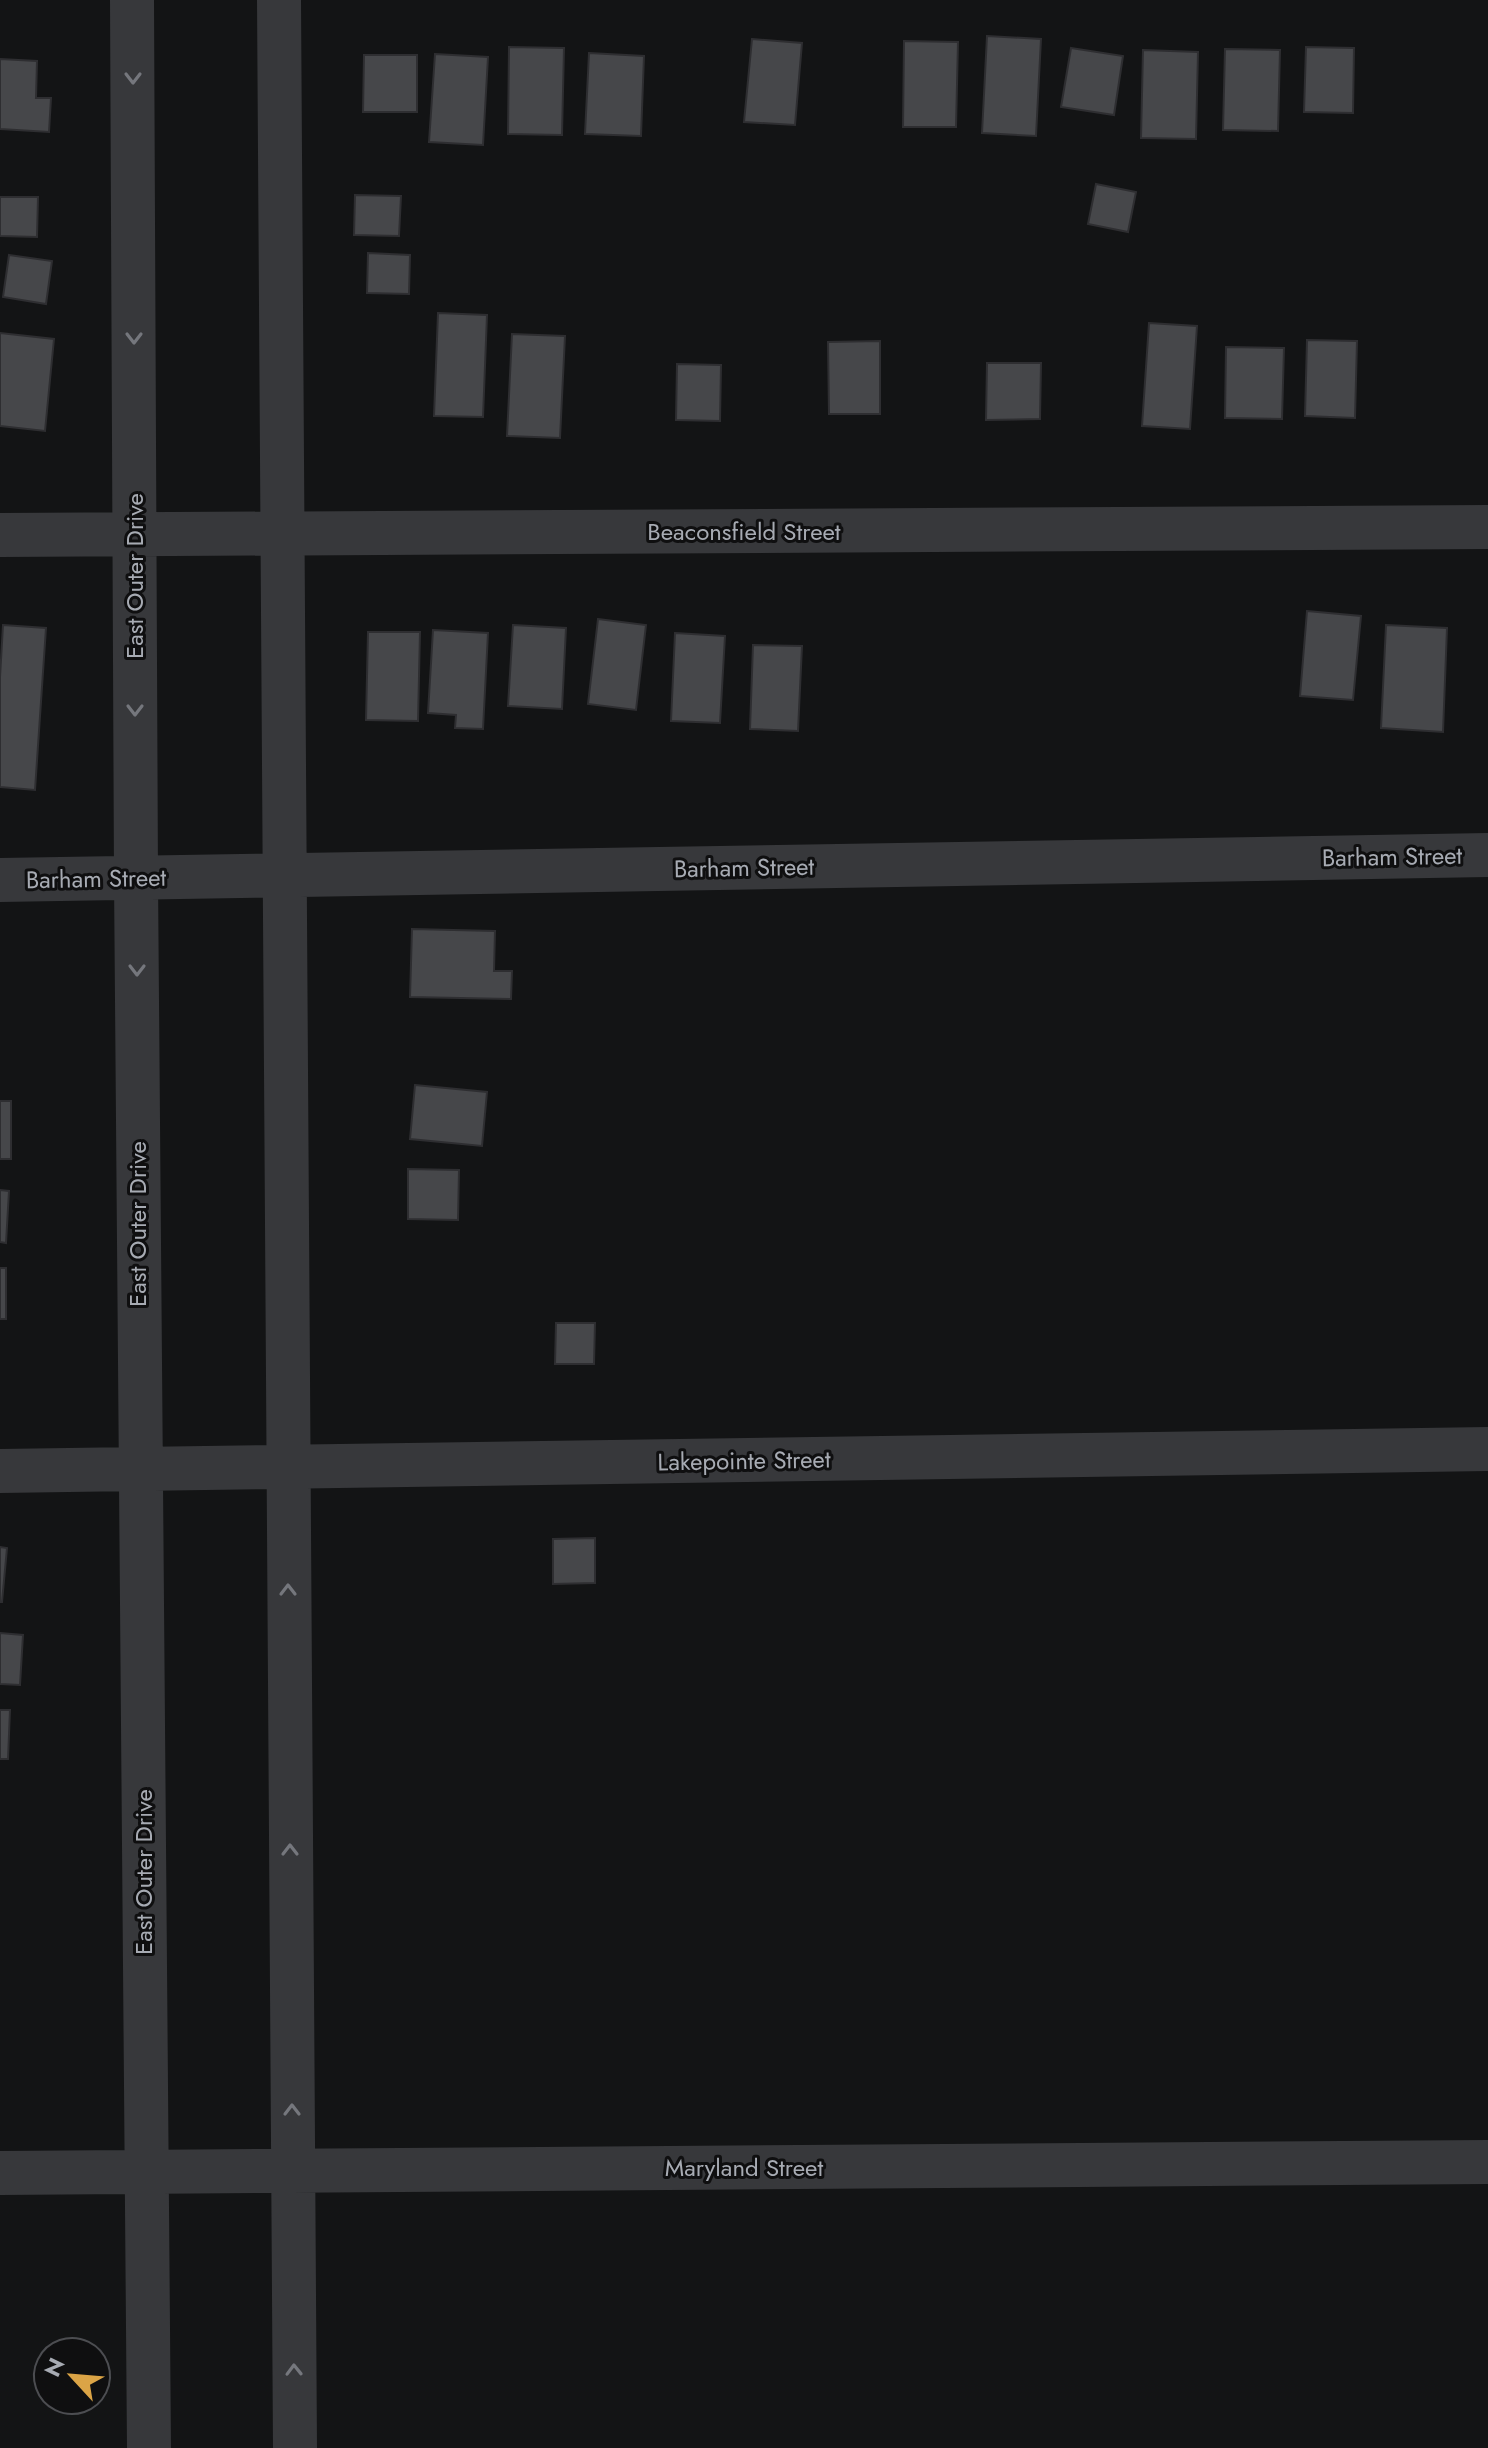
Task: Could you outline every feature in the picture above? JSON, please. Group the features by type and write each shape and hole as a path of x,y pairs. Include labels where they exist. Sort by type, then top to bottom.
{"street":[{"name":"East Outer Drive","path":"132,0 149,2448"},
{"path":"279,0 295,2448"},
{"name":"Beaconsfield Street","path":"0,535 1488,527"},
{"name":"Barham Street","path":"0,880 1488,855"},
{"name":"Lakepointe Street","path":"0,1471 1488,1449"},
{"name":"Maryland Street","path":"0,2173 1488,2162"}],"building":[{"path":"987,36 1041,39 1036,136 982,133"},
{"path":"752,39 802,43 795,125 744,122"},
{"path":"904,41 958,42 956,127 903,127"},
{"path":"509,47 564,48 562,135 508,134"},
{"path":"1306,47 1354,48 1353,113 1304,112"},
{"path":"1071,48 1123,56 1114,115 1061,107"},
{"path":"1225,49 1280,50 1278,131 1223,130"},
{"path":"1143,50 1198,52 1196,139 1141,138"},
{"path":"589,53 644,56 641,136 585,134"},
{"path":"435,54 488,57 483,145 429,142"},
{"path":"364,55 417,55 417,112 363,112"},
{"path":"0,59 37,61 36,98 51,98 49,132 0,129"},
{"path":"1096,184 1136,192 1128,232 1088,224"},
{"path":"355,195 401,196 399,236 354,235"},
{"path":"0,197 38,197 37,237 0,236"},
{"path":"368,253 410,255 409,294 367,293"},
{"path":"9,255 52,261 46,304 3,297"},
{"path":"438,313 487,315 483,417 434,416"},
{"path":"1149,323 1197,326 1190,429 1142,426"},
{"path":"0,333 54,339 45,431 0,426"},
{"path":"512,334 565,336 560,438 507,436"},
{"path":"1307,340 1357,341 1355,418 1305,416"},
{"path":"880,341 880,414 829,414 828,342"},
{"path":"1226,347 1284,348 1282,419 1225,418"},
{"path":"987,363 1041,363 1040,419 986,420"},
{"path":"677,364 721,365 720,421 676,420"},
{"path":"1307,611 1361,616 1353,700 1300,696"},
{"path":"598,619 646,625 636,710 588,704"},
{"path":"3,625 46,628 35,790 0,787"},
{"path":"513,625 566,628 562,709 508,706"},
{"path":"1386,625 1447,628 1443,732 1381,728"},
{"path":"433,630 488,633 483,729 455,728 456,715 428,713"},
{"path":"368,632 420,632 418,721 366,720"},
{"path":"675,633 725,636 720,723 671,721"},
{"path":"753,645 802,646 798,731 750,729"},
{"path":"412,929 495,931 494,971 512,971 511,999 410,997"},
{"path":"415,1085 487,1092 482,1146 410,1139"},
{"path":"0,1101 11,1101 11,1159 0,1159"},
{"path":"408,1169 459,1170 458,1220 408,1219"},
{"path":"0,1190 9,1191 6,1243 0,1242"},
{"path":"0,1268 6,1268 6,1319 0,1319"},
{"path":"556,1323 595,1323 594,1364 555,1364"},
{"path":"595,1538 595,1583 553,1584 553,1539"},
{"path":"0,1547 7,1548 2,1602 0,1602"},
{"path":"0,1633 23,1635 20,1685 0,1684"},
{"path":"0,1710 10,1710 8,1759 0,1759"}]}
